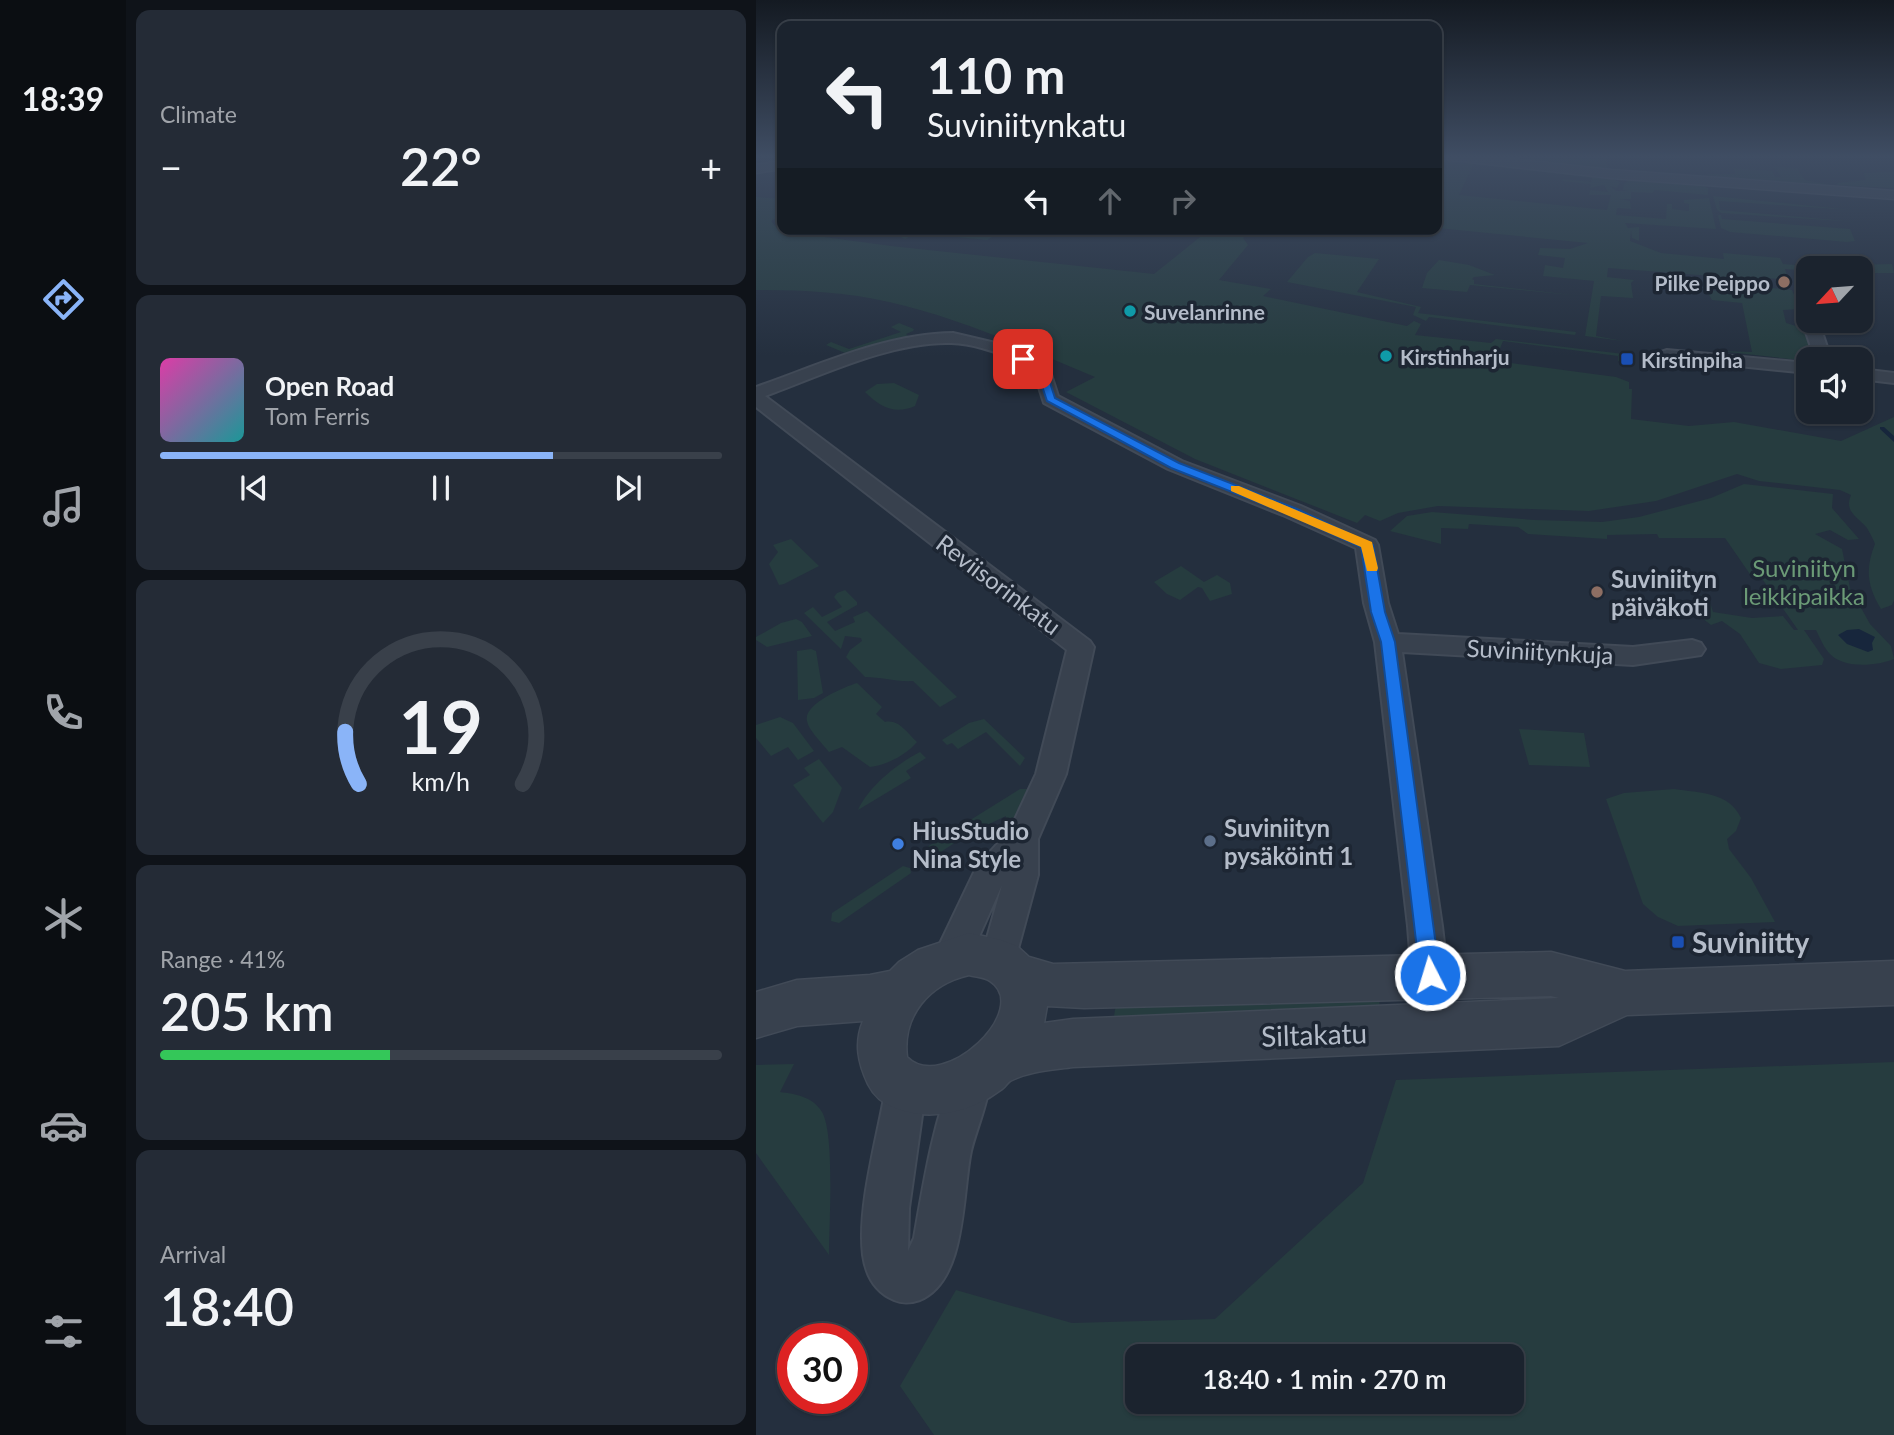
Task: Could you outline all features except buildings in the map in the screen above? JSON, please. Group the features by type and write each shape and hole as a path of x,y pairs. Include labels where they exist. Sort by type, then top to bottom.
{"street":[{"path":"756,396 895,347 937,338 953,338 994,347 1042,369 1050,399 1175,465 1293,511 1367,545 1378,612 1388,642 1435,1029"},
{"path":"1667,355 1796,367"},
{"path":"1873,376 1894,378"},
{"name":"Reviisorinkatu","path":"756,396 1081,647 1051,774 1022,839 989,876 951,958"},
{"name":"Suviniitynkuja","path":"1388,642 1633,656 1692,649"},
{"name":"Reviisorinkatu","path":"1009,968 1021,875 1022,839"},
{"path":"906,1087 886,1211 886,1248 890,1269 901,1280 914,1279 929,1262 936,1238 950,1151 984,1072 1018,1033 1023,1018 1025,1002 1009,968 969,954 951,958 916,977 890,1008 880,1042 887,1069 906,1087 936,1092 984,1072"},
{"name":"Siltakatu","path":"1009,968 1053,986 1551,974 1625,993 1893,984"},
{"path":"756,1015 797,1003 870,998 902,991"},
{"name":"Siltakatu","path":"984,1072 1041,1047 1073,1043 1559,1022 1625,993"}],"green space":[{"path":"756,222 772,222 777,228 777,235 809,235 1154,274 1203,235 1247,235 1243,238 1248,245 1219,280 1271,289 1263,296 1407,326 1414,321 1421,324 1415,335 1491,343 1496,339 1624,354 1622,361 1618,361 1618,356 1503,341 1495,361 1616,377 1629,382 1629,389 1632,389 1631,419 1689,426 1734,422 1841,441 1894,417 1894,600 1892,605 1881,609 1869,577 1875,544 1867,528 1850,510 1851,495 1840,490 1759,481 1737,474 1656,501 1589,511 1438,506 1398,513 1380,521 1365,515 1357,523 1195,459 1066,392 1095,377 994,335 915,309 872,299 823,292 756,290"},
{"path":"1442,222 1714,222 1716,229 1625,223 1628,228 1639,227 1639,241 1632,238 1631,230 1630,241 1661,253 1724,259 1723,253 1780,258 1783,264 1796,265 1796,270 1785,269 1788,280 1759,277 1761,287 1792,290 1796,309 1783,310 1786,323 1796,326 1796,333 1807,333 1811,347 1796,347 1796,360 1719,351 1752,352 1742,303 1712,300 1706,290 1731,292 1729,281 1712,279 1712,276 1608,268 1607,277 1634,280 1631,283 1633,298 1601,296 1596,336 1623,341 1585,336 1594,281 1543,276 1545,265 1563,268 1565,258 1538,255 1540,248 1570,249 1588,243 1442,228"},
{"path":"1720,222 1760,222 1850,229 1855,241 1730,232 1721,228"},
{"path":"896,235 912,235 905,239"},
{"path":"936,235 994,236 987,240"},
{"path":"1315,253 1379,259 1357,292 1421,307 1418,313 1576,332 1575,335 1429,317 1426,321 1413,315 1416,307 1287,282 1308,257"},
{"path":"1439,260 1469,265 1495,275 1474,277 1474,284 1581,296 1470,285 1467,292 1422,288 1427,273"},
{"path":"1873,264 1892,264 1894,273 1873,273"},
{"path":"899,323 914,329 906,334 908,336 850,355 826,345 831,342 849,349 901,332 891,327"},
{"path":"894,383 919,395 915,406 901,410 888,408 865,392 877,384"},
{"name":"Suviniityn leikkipaikka","path":"1744,484 1833,494 1832,508 1859,539 1848,540 1830,530 1815,534 1842,549 1850,588 1870,624 1891,646 1894,659 1870,664 1844,662 1828,652 1816,630 1804,630 1824,659 1822,665 1781,669 1759,663 1740,634 1722,621 1711,625 1683,602 1704,603 1701,595 1708,595 1713,612 1752,618 1783,616 1794,630 1798,630 1763,580 1754,580 1725,538 1659,538 1657,534 1607,535 1607,539 1528,534 1518,527 1469,524 1468,529 1441,528 1441,544 1390,531 1407,516 1432,512 1602,522 1639,517 1711,498"},
{"path":"791,539 819,566 779,585 769,564 778,552 773,545"},
{"path":"1181,566 1204,582 1217,575 1230,583 1232,594 1210,601 1202,588 1198,587 1180,600 1167,594 1154,582"},
{"path":"845,590 857,605 827,622 835,631 855,622 853,617 867,611 957,697 940,707 913,681 865,677 846,657 850,650 862,641 861,638 845,636 841,649 804,613 813,607 822,617 842,607 834,597"},
{"path":"796,619 802,622 812,636 767,647 756,640 756,637 781,623"},
{"path":"797,651 816,651 823,693 814,698 798,700"},
{"path":"857,683 882,707 876,714 885,722 899,725 917,742 889,762 870,767 842,747 829,752 808,725 807,715 811,708 834,692"},
{"path":"780,717 793,723 814,751 798,760 788,747 771,756 756,738 756,725"},
{"path":"984,719 1025,758 1020,766 986,732 958,749 952,743 947,745 942,740 969,723"},
{"path":"1519,729 1584,733 1590,767 1529,765"},
{"path":"920,752 926,758 906,771 911,778 858,810 884,776"},
{"path":"819,759 842,788 833,812 823,823 793,785 810,775 804,768"},
{"path":"1020,789 1030,789 1017,817 998,842 1006,816 970,833 933,857 927,854 927,847"},
{"path":"1674,789 1713,795 1736,809 1741,818 1736,831 1727,839 1729,849 1751,878 1775,922 1678,926 1658,917 1643,904 1606,799 1624,793"},
{"path":"903,866 910,868 911,873 839,923 831,921 832,913"},
{"path":"1379,994 1380,1014 1113,1023 1116,1003"},
{"path":"1894,1062 1894,1435 934,1435 900,1386 956,1290 1072,1323 1215,1319 1363,1183 1396,1080"},
{"path":"794,1064 780,1092 798,1095 814,1103 822,1112 829,1139 829,1255 756,1153 756,1065"}],"water":[{"path":"1859,629 1875,637 1873,650 1868,652 1847,644 1838,635 1847,630"}],"waterway":[{"path":"1882,428 1894,440"}],"slow traffic":[{"path":"1235,489 1293,511 1367,545 1372,568"}],"place":[{"name":"Pilke Peippo","path":"1784,282"},
{"name":"Suvelanrinne","path":"1130,311"},
{"name":"Kirstinharju","path":"1386,356"},
{"name":"Kirstinpiha","path":"1627,359"},
{"name":"Suviniityn päiväkoti","path":"1597,592"},
{"name":"Suviniityn pysäköinti 1","path":"1210,841"},
{"name":"HiusStudio Nina Style","path":"898,844"},
{"name":"Suviniitty","path":"1678,942"}],"route":[{"path":"1023,359 1041,366 1050,399 1175,465 1293,511 1367,545 1376,603 1388,642 1426,926 1430,975"}]}
